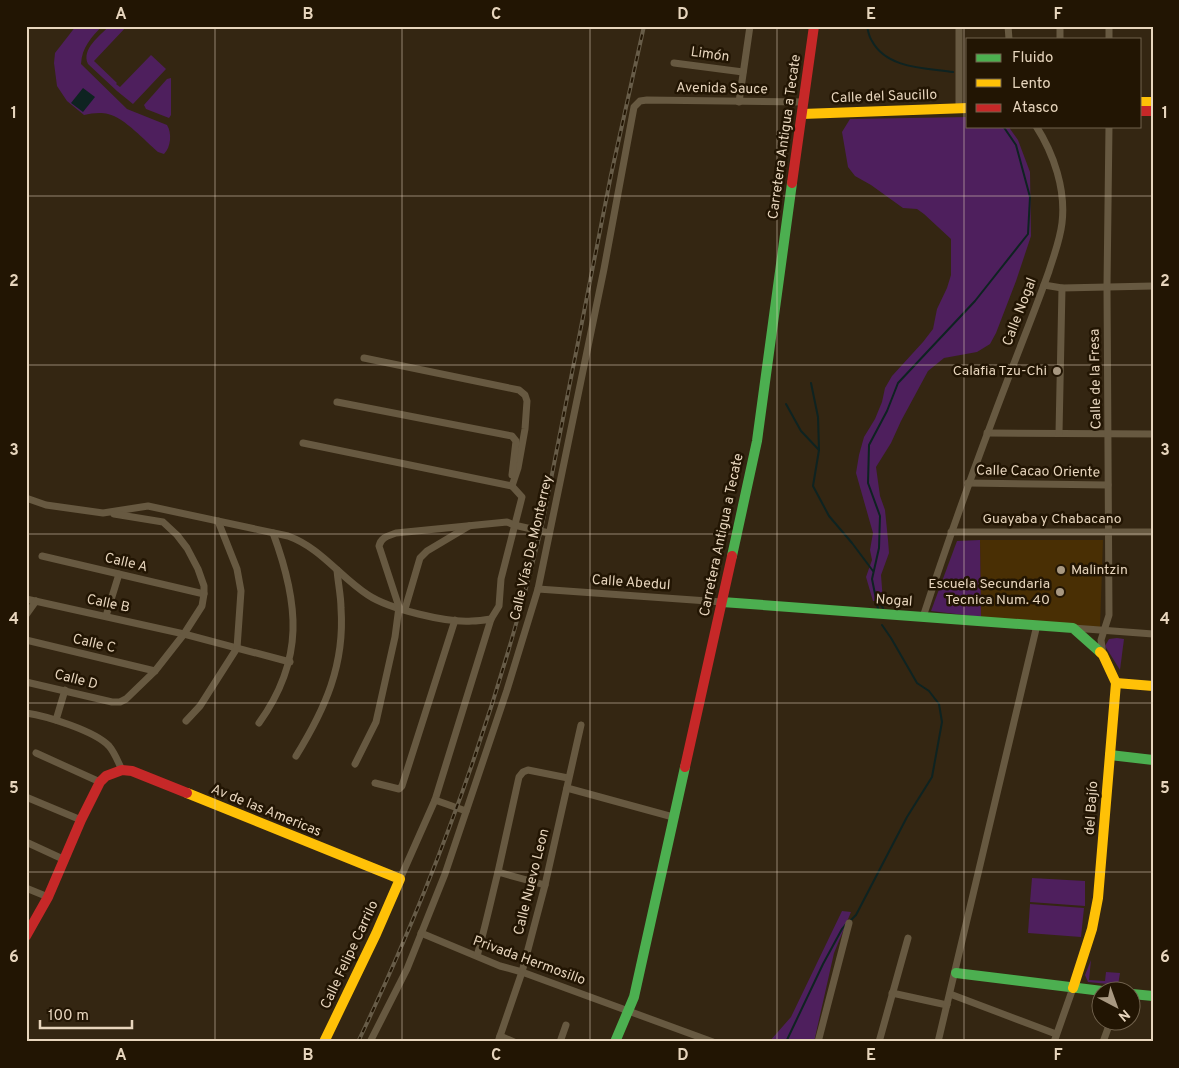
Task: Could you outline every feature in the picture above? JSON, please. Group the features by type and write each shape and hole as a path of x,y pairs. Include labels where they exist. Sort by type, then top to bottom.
{"street":[{"path":"739,102 749,26"},
{"name":"Carretera Antigua a Tecate","path":"616,1042 634,997 760,424 814,26"},
{"path":"959,26 964,108"},
{"name":"Limón","path":"674,63 743,72"},
{"name":"Avenida Sauce","path":"640,101 803,102"},
{"name":"Calle Vías De Monterrey","path":"370,1042 407,969 444,874 507,690 538,588 604,269 634,107 640,101"},
{"name":"Calle del Saucillo","path":"802,114 964,108"},
{"name":"Calle Nogal","path":"923,617 968,483 1044,285 1057,246 1062,223 1062,203 1055,165 1037,128"},
{"name":"Calle de la Fresa","path":"1104,630 1109,615 1107,286 1109,128"},
{"path":"1044,285 1062,288 1153,286"},
{"path":"1060,433 1062,288"},
{"path":"364,358 519,390 525,395 528,401 525,429 518,468 512,486"},
{"path":"337,402 512,436 516,441 512,473 514,478"},
{"path":"987,433 1153,434"},
{"path":"303,443 512,486 522,497 501,579 498,606 491,619 435,800 400,879"},
{"name":"Calle Cacao Oriente","path":"968,483 1108,485"},
{"path":"26,498 46,505 163,522 187,548 204,586 202,606 156,671"},
{"path":"103,513 148,506 303,541 367,594 381,602 455,620 472,622 491,619"},
{"path":"186,721 200,706 237,648 241,591 237,569 218,521"},
{"path":"402,608 379,546 380,541 384,537 396,533 507,522 549,533"},
{"path":"354,764 376,722 402,608 420,558 427,551 471,525"},
{"name":"Guayaba y Chabacano","path":"951,532 1153,532"},
{"path":"259,723 280,690 290,662 293,626 286,572 273,533"},
{"name":"Calle A","path":"42,556 204,594"},
{"path":"296,756 316,724 327,700 335,675 340,652 342,608 337,570"},
{"path":"106,616 119,574"},
{"name":"Calle Abedul","path":"538,588 722,602"},
{"name":"Calle B","path":"26,599 184,634 290,662"},
{"path":"26,615 36,601"},
{"name":"Nogal","path":"722,602 1153,634"},
{"path":"375,783 399,789 402,786 455,620"},
{"path":"938,1042 956,973 1037,626"},
{"path":"1073,628 1103,655"},
{"name":"del Bajío","path":"1073,988 1092,929 1098,898 1116,683 1103,655 1101,640 1104,630"},
{"name":"Calle C","path":"26,640 156,671"},
{"name":"Calle D","path":"26,682 112,702 120,702 126,699 156,671"},
{"path":"1116,683 1153,686"},
{"path":"56,720 65,690"},
{"path":"26,713 56,720 85,732 108,746 122,770 106,776 100,782 81,820 48,897 26,936"},
{"name":"Calle Nuevo Leon","path":"499,1039 522,972 545,885 581,725"},
{"path":"36,753 100,782"},
{"path":"1110,755 1153,760"},
{"name":"Av de las Americas","path":"122,770 132,771 400,879"},
{"path":"477,956 487,922 519,777 528,770 568,778"},
{"path":"567,788 673,817"},
{"path":"26,796 81,820"},
{"path":"435,800 466,811"},
{"path":"26,842 64,860"},
{"path":"498,872 545,885"},
{"name":"Calle Felipe Carrilo","path":"324,1042 400,879"},
{"path":"26,888 48,897"},
{"path":"818,1042 849,923"},
{"name":"Privada Hermosillo","path":"421,933 477,956 713,1042"},
{"path":"878,1042 908,938"},
{"path":"956,973 1092,990"},
{"path":"1054,1042 1073,988"},
{"path":"892,993 947,1005"},
{"path":"950,994 1056,1034"},
{"path":"560,1042 566,1025"},
{"path":"1103,1042 1107,1030"},
{"path":"499,1039 514,1042"}],"shaded area":[{"path":"76,26 102,26 85,48 81,64 127,109 167,125 170,132 170,140 164,154 158,152 128,125 114,116 102,113 84,115 67,101 57,86 54,63 55,53"},
{"path":"109,26 127,26 94,61 116,84 120,87 151,55 166,69 133,104 88,64 87,53 89,48"},
{"path":"171,78 171,115 169,118 146,109 144,105 167,79"},
{"path":"966,117 966,128 1009,128 1018,140 1030,172 1031,236 996,333 990,344 977,352 944,358 928,371 891,443 876,467 880,496 885,510 889,553 881,575 883,601 873,601 866,577 872,560 870,550 873,533 856,473 859,455 864,437 875,419 885,388 892,376 933,329 937,309 951,275 951,239 917,209 903,208 855,176 848,167 842,132 850,119"},
{"path":"980,540 1103,540 1100,627 981,617"},
{"path":"980,540 981,617 931,611 957,541"},
{"path":"1109,639 1124,639 1120,670 1105,646"},
{"path":"1032,878 1085,881 1085,906 1030,902"},
{"path":"1030,904 1084,908 1081,937 1028,933"},
{"path":"842,911 851,912 834,953 814,1042 769,1042 791,1017"},
{"path":"1091,960 1089,980 1092,980 1092,982 1088,982 1085,975"},
{"path":"1106,972 1120,973 1119,980 1105,980"}],"water":[{"path":"83,88 95,97 83,112 71,103"}],"waterway":[{"path":"867,26 871,39 887,57 908,66 953,72"},
{"path":"878,609 872,579 879,548 880,516 868,483 869,445 887,411 898,383 975,301 1028,234 1030,197 1016,145 1004,128"},
{"path":"811,383 818,417 819,450 813,486 829,516 873,571"},
{"path":"786,404 801,431 819,450"},
{"path":"877,600 883,608"},
{"path":"850,921 856,915 907,817 932,777 942,722 939,704 929,691 917,683 882,625"},
{"path":"786,1042 823,964 846,924"}],"railway":[{"path":"358,1042 413,918 463,791 485,726 524,596 541,530 611,175 644,26"}],"traffic: fast":[{"path":"732,556 757,441 792,183"},
{"path":"722,602 1073,628 1100,652"},
{"path":"1110,755 1153,760"},
{"path":"615,1042 634,997 685,767"},
{"path":"956,973 1092,990"},
{"path":"1142,995 1153,996"}],"traffic: slow":[{"path":"1142,102 1153,102"},
{"path":"802,114 966,108"},
{"path":"1073,988 1092,929 1098,898 1116,683 1100,652"},
{"path":"1116,683 1153,686"},
{"path":"187,793 400,879 324,1042"}],"traffic: jam":[{"path":"792,183 814,26"},
{"path":"1142,111 1153,111"},
{"path":"685,767 732,556"},
{"path":"26,936 48,897 81,820 100,782 106,776 122,770 132,771 187,793"}],"place":[{"name":"Calafia Tzu-Chi","path":"1057,371"},
{"name":"Malintzin","path":"1061,570"},
{"name":"Escuela Secundaria Tecnica Num. 40","path":"1060,592"}]}
